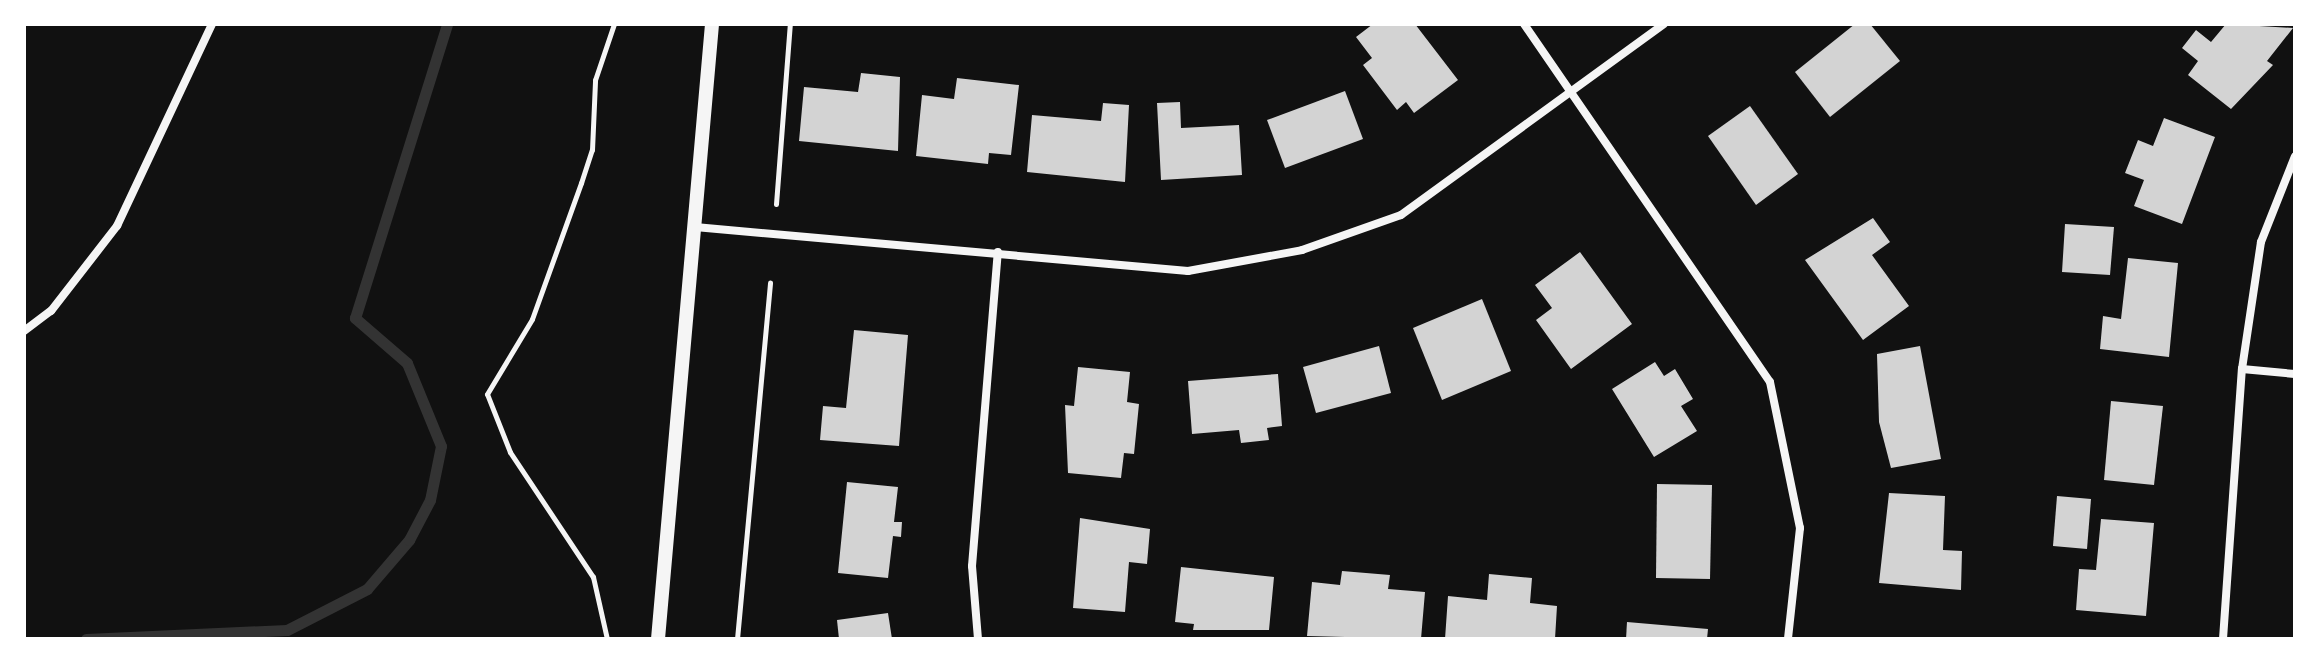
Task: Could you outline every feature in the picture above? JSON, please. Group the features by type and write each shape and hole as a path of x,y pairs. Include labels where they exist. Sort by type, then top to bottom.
{"street":[{"path":"24,331 51,311 117,226 212,24"},
{"path":"658,639 712,24"},
{"path":"1524,24 1770,382 1800,528 1788,639"},
{"path":"695,227 1188,271 1302,250 1401,215 1664,24"},
{"path":"2223,639 2242,369 2261,242 2295,156"},
{"path":"978,639 972,566 998,252"},
{"path":"2242,369 2295,374"}],"path":[{"path":"607,639 593,577 510,452 487,394 532,319 549,256 581,183 592,150 595,80 614,24"},
{"path":"776,204 790,24"},
{"path":"737,639 770,283"}],"building":[{"path":"1373,24 1415,24 1458,80 1414,113 1406,102 1397,110 1363,65 1372,58 1356,37"},
{"path":"1855,24 1870,24 1900,61 1830,117 1795,72"},
{"path":"2226,24 2293,28 2267,61 2273,65 2231,109 2188,75 2198,61 2182,48 2196,30 2211,42"},
{"path":"861,73 900,77 898,151 799,141 804,87 858,92"},
{"path":"957,78 1019,85 1011,155 989,153 988,164 916,156 922,95 954,99"},
{"path":"1345,91 1363,139 1285,168 1267,120"},
{"path":"1180,102 1181,128 1239,125 1242,175 1161,180 1157,103"},
{"path":"1103,103 1129,105 1125,182 1027,172 1032,115 1101,121"},
{"path":"1750,106 1798,174 1756,205 1708,136"},
{"path":"2164,118 2215,137 2182,224 2134,206 2144,180 2125,173 2138,140 2153,146"},
{"path":"1873,218 1890,242 1872,255 1909,306 1863,340 1805,260"},
{"path":"2065,224 2114,227 2110,275 2062,272"},
{"path":"1580,252 1632,324 1571,369 1536,320 1552,308 1535,285"},
{"path":"2128,258 2178,263 2169,357 2100,349 2103,316 2121,319"},
{"path":"1482,299 1511,371 1442,400 1413,328"},
{"path":"854,330 908,335 899,446 820,440 823,406 846,408"},
{"path":"1379,346 1391,393 1316,413 1303,367"},
{"path":"1920,346 1941,459 1891,468 1879,422 1877,354"},
{"path":"1655,362 1664,376 1675,369 1693,399 1681,406 1697,431 1654,457 1612,389"},
{"path":"1078,367 1130,372 1127,402 1139,404 1134,454 1124,453 1121,478 1068,473 1065,405 1074,406"},
{"path":"1278,374 1282,426 1267,428 1269,440 1241,443 1239,430 1192,434 1188,381"},
{"path":"2111,401 2163,406 2154,485 2104,480"},
{"path":"847,482 898,487 894,522 902,522 901,537 893,536 888,578 838,573"},
{"path":"1657,484 1712,485 1710,579 1656,578"},
{"path":"1889,493 1945,496 1943,550 1962,551 1961,590 1879,583"},
{"path":"2057,496 2091,499 2087,549 2053,546"},
{"path":"1080,518 1150,529 1147,564 1129,562 1125,612 1073,608"},
{"path":"2101,519 2154,523 2146,616 2076,610 2079,569 2096,570"},
{"path":"1181,567 1274,577 1269,630 1193,630 1194,624 1175,622"},
{"path":"1342,571 1390,575 1388,589 1425,592 1421,639 1307,636 1312,582 1340,585"},
{"path":"1489,574 1532,578 1530,603 1557,606 1555,639 1445,639 1448,596 1487,600"},
{"path":"888,613 892,639 839,639 837,620"},
{"path":"1627,622 1708,629 1707,639 1626,639"}],"waterway":[{"path":"86,639 287,630 367,589 409,540 430,500 441,446 407,363 355,318 447,24"}]}
